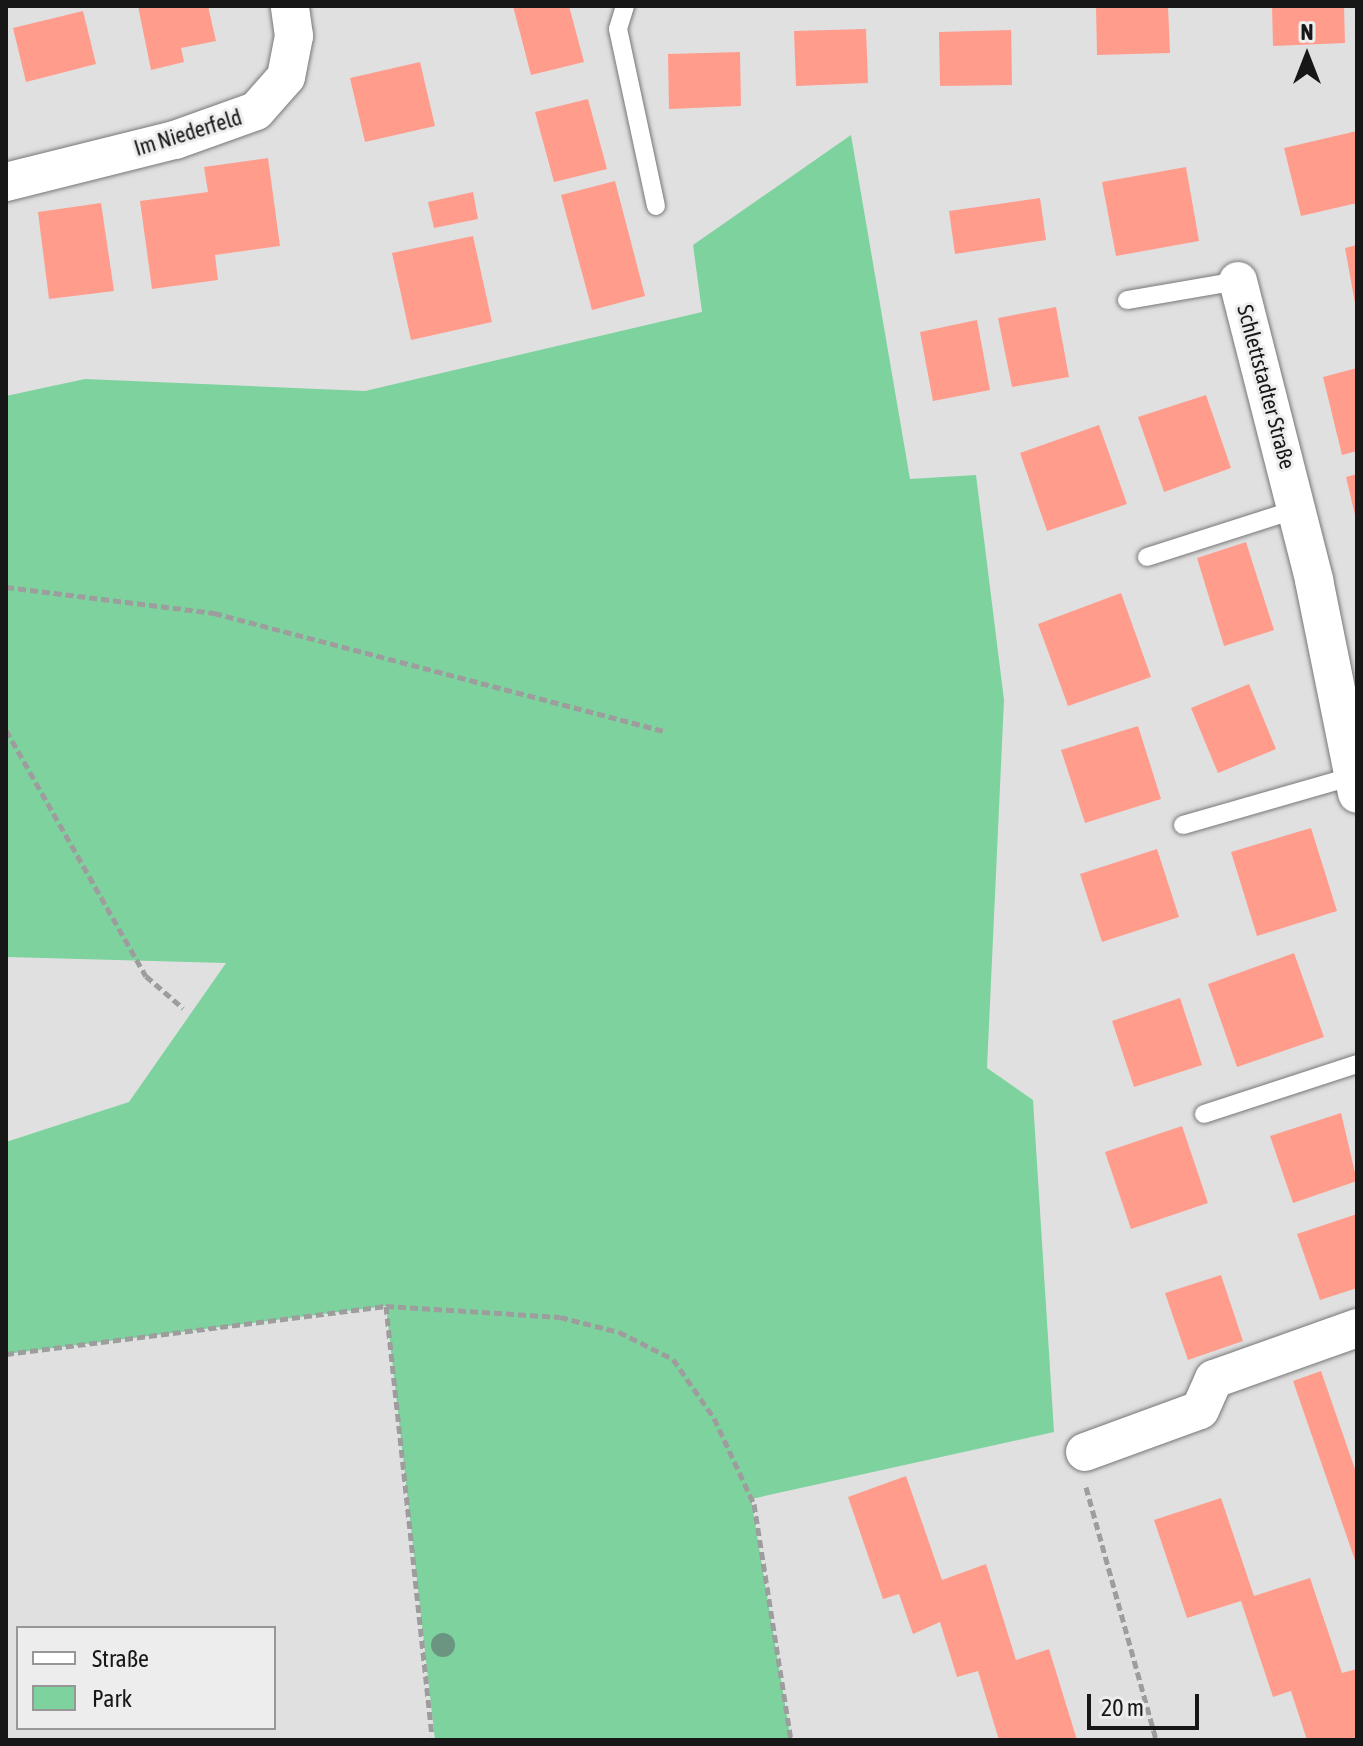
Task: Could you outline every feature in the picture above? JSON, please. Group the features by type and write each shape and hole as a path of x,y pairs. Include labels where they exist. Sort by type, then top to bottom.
{"street":[{"name":"Im Niederfeld","path":"6,182 175,140 256,111 286,77 294,36 290,6"},
{"name":"Schlettstadter Straße","path":"1238,281 1297,509 1356,785"},
{"path":"1085,1452 1200,1410 1214,1379 1357,1328"}],"lane":[{"path":"625,6 618,29 656,206"},
{"name":"Schlettstadter Straße","path":"1127,300 1238,281"},
{"path":"1147,557 1297,509"},
{"name":"Schlettstadter Straße","path":"1183,825 1356,785"},
{"path":"1204,1114 1357,1064"}],"path":[{"path":"6,587 214,613 666,732"},
{"path":"6,730 146,976 183,1008"},
{"path":"6,1354 386,1306 560,1317 619,1332 673,1359 714,1418 754,1504 791,1740"},
{"path":"386,1306 432,1736"},
{"path":"1085,1452 1086,1497 1156,1740"}],"green space":[{"path":"851,135 910,479 976,475 1004,700 987,1068 1033,1100 1054,1432 751,1499 791,1740 435,1740 386,1306 6,1354 6,1142 129,1102 226,963 6,957 6,396 85,379 365,391 702,312 693,245"}],"building":[{"path":"138,6 208,6 216,41 181,48 184,62 151,70"},
{"path":"513,6 569,6 584,62 531,75"},
{"path":"1096,6 1168,6 1170,53 1097,55"},
{"path":"1272,6 1344,6 1345,43 1273,46"},
{"path":"83,11 96,64 26,82 13,28"},
{"path":"866,29 868,83 796,86 794,31"},
{"path":"1011,30 1012,85 940,86 939,32"},
{"path":"740,52 741,106 669,109 668,54"},
{"path":"420,62 435,126 365,142 350,78"},
{"path":"588,99 607,169 554,182 535,112"},
{"path":"1357,131 1357,203 1301,216 1284,148"},
{"path":"268,158 280,246 215,255 218,280 152,289 140,201 208,192 204,167"},
{"path":"1186,167 1199,241 1116,256 1102,182"},
{"path":"615,181 645,296 592,310 561,195"},
{"path":"473,192 478,219 434,228 428,202"},
{"path":"1040,198 1046,240 955,254 949,211"},
{"path":"101,203 114,291 49,299 38,212"},
{"path":"473,236 492,322 411,340 392,253"},
{"path":"1357,245 1357,303 1355,303 1345,248"},
{"path":"1056,307 1069,377 1012,387 998,318"},
{"path":"977,320 990,390 933,401 920,332"},
{"path":"1357,368 1357,451 1342,455 1323,377"},
{"path":"1206,395 1231,468 1164,492 1138,417"},
{"path":"1099,425 1127,504 1047,531 1020,453"},
{"path":"1357,474 1357,519 1356,519 1346,477"},
{"path":"1246,542 1274,630 1224,646 1197,558"},
{"path":"1121,593 1151,677 1068,706 1038,624"},
{"path":"1249,684 1276,749 1218,773 1191,708"},
{"path":"1138,726 1161,799 1085,823 1061,750"},
{"path":"1311,828 1337,911 1257,936 1231,852"},
{"path":"1157,849 1179,917 1102,942 1080,874"},
{"path":"1294,953 1324,1037 1237,1067 1208,984"},
{"path":"1180,998 1202,1065 1134,1087 1112,1021"},
{"path":"1341,1113 1357,1181 1293,1203 1270,1136"},
{"path":"1182,1126 1208,1203 1131,1229 1105,1152"},
{"path":"1357,1214 1357,1288 1320,1300 1297,1234"},
{"path":"1221,1275 1243,1341 1188,1360 1165,1293"},
{"path":"1321,1371 1357,1475 1357,1566 1293,1381"},
{"path":"906,1476 942,1580 986,1564 1016,1660 1049,1649 1077,1740 999,1740 978,1671 957,1677 940,1622 913,1634 899,1594 883,1599 848,1497"},
{"path":"1221,1498 1254,1596 1310,1578 1342,1673 1357,1669 1357,1740 1307,1740 1291,1691 1273,1697 1241,1601 1187,1618 1154,1520"}]}
